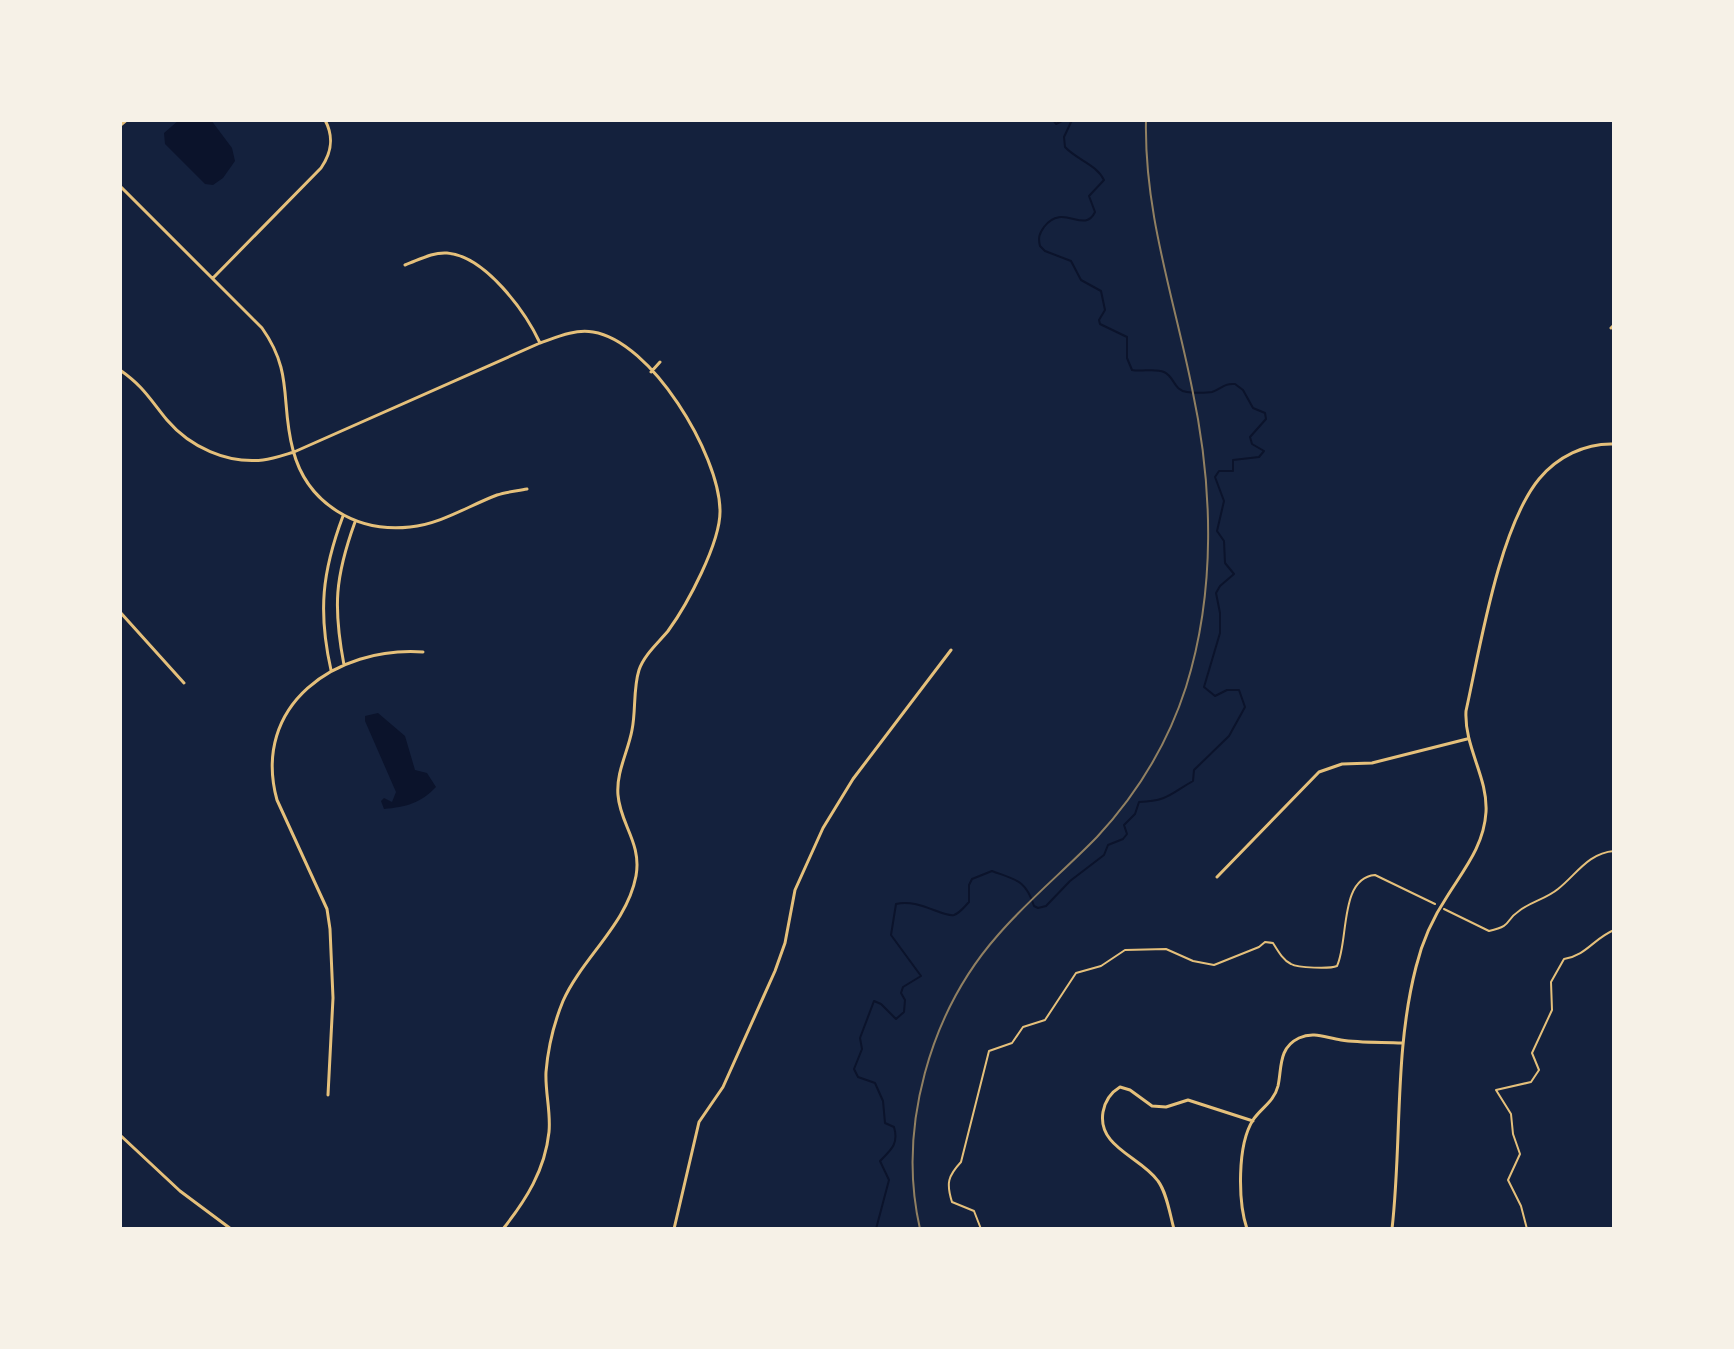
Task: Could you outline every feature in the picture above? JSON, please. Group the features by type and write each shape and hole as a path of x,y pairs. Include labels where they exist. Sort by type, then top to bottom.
{"street":[{"path":"120,125 126,120"},
{"path":"213,278 321,168 331,145 330,130 325,120"},
{"path":"120,186 262,328 274,344 286,381 294,452 315,493 343,516 376,528 415,527 500,494 527,489"},
{"path":"405,265 445,253 459,255 476,264 519,306 540,343"},
{"path":"120,370 142,386 183,436 213,453 237,459 262,460 294,452 540,343 572,332 593,332 611,338 628,349 669,390 687,413 704,451 717,489 720,512 717,533 712,551 670,627 640,669 632,732 618,779 618,798 633,838 636,875 624,909 564,999 552,1033 546,1072 549,1131 543,1164 529,1195 503,1229"},
{"path":"651,372 660,362"},
{"path":"1392,1229 1402,1043 1416,964 1430,928 1469,865 1483,832 1486,811 1484,789 1467,739 1466,711 1499,571 1527,499 1538,481 1562,459 1592,445 1614,444"},
{"path":"331,670 325,641 323,590 326,566 343,516"},
{"path":"344,665 336,616 337,591 339,570 355,522"},
{"path":"120,612 184,683"},
{"path":"674,1229 699,1122 723,1087 775,971 785,943 795,890 823,828 853,779 951,650"},
{"path":"328,1095 333,998 328,915 277,800 272,782 275,741 290,707 317,679 331,670 397,651 423,652"},
{"path":"1217,877 1319,772 1342,764 1372,763 1467,739"},
{"path":"1247,1229 1240,1176 1253,1121 1273,1098 1284,1052 1299,1038 1324,1035 1340,1040 1402,1043"},
{"path":"1174,1229 1160,1184 1147,1169 1106,1137 1101,1126 1104,1107 1111,1093 1120,1087 1130,1090 1152,1106 1166,1107 1188,1100 1253,1121"},
{"path":"120,1135 180,1191 231,1229"}],"path":[{"path":"981,1229 974,1211 952,1202 948,1189 949,1175 961,1162 989,1051 1012,1043 1023,1027 1045,1020 1076,973 1101,966 1125,950 1166,949 1193,961 1214,965 1265,942 1273,943 1293,965 1330,969 1337,966 1343,954 1348,903 1353,889 1367,876 1375,875 1489,931 1509,924 1516,912 1556,891 1588,860 1614,851"},
{"path":"1527,1229 1521,1206 1508,1180 1520,1154 1513,1134 1511,1114 1496,1090 1531,1082 1539,1070 1532,1053 1552,1010 1551,982 1564,959 1581,956 1600,935 1614,930"}],"water":[{"path":"179,120 211,120 232,148 235,161 223,178 213,185 205,184 165,144 164,133"},
{"path":"378,713 405,736 415,770 427,773 436,787 413,803 384,809 381,801 384,798 392,802 396,792 365,721 365,716"}],"waterway":[{"path":"1053,120 1056,124 1064,120"},
{"path":"876,1229 889,1180 880,1161 893,1146 895,1133 894,1127 885,1123 883,1101 875,1083 858,1077 854,1069 862,1049 860,1038 874,1001 896,1019 904,1012 903,987 921,976 891,935 896,904 913,904 954,915 969,902 972,879 992,871 1024,886 1034,906 1046,906 1070,881 1104,855 1108,845 1123,839 1127,834 1124,825 1135,814 1139,802 1163,798 1193,781 1194,770 1229,736 1245,707 1239,690 1227,690 1215,696 1204,687 1220,633 1216,593 1234,574 1225,563 1224,541 1217,531 1224,501 1215,477 1219,471 1233,471 1233,460 1259,457 1264,451 1252,444 1250,437 1266,419 1265,413 1253,408 1243,390 1235,384 1212,392 1187,392 1179,389 1164,372 1132,370 1127,358 1127,337 1100,324 1105,310 1101,291 1081,280 1071,261 1040,246 1040,234 1051,220 1066,217 1085,221 1090,218 1095,212 1089,196 1104,180 1096,170 1065,147 1064,137 1072,120"}],"railway":[{"path":"920,1229 914,1191 913,1151 917,1112 937,1035 954,999 998,935 1097,837 1138,785 1179,708 1196,651 1207,576 1204,463 1192,388 1155,222 1146,120"}]}
